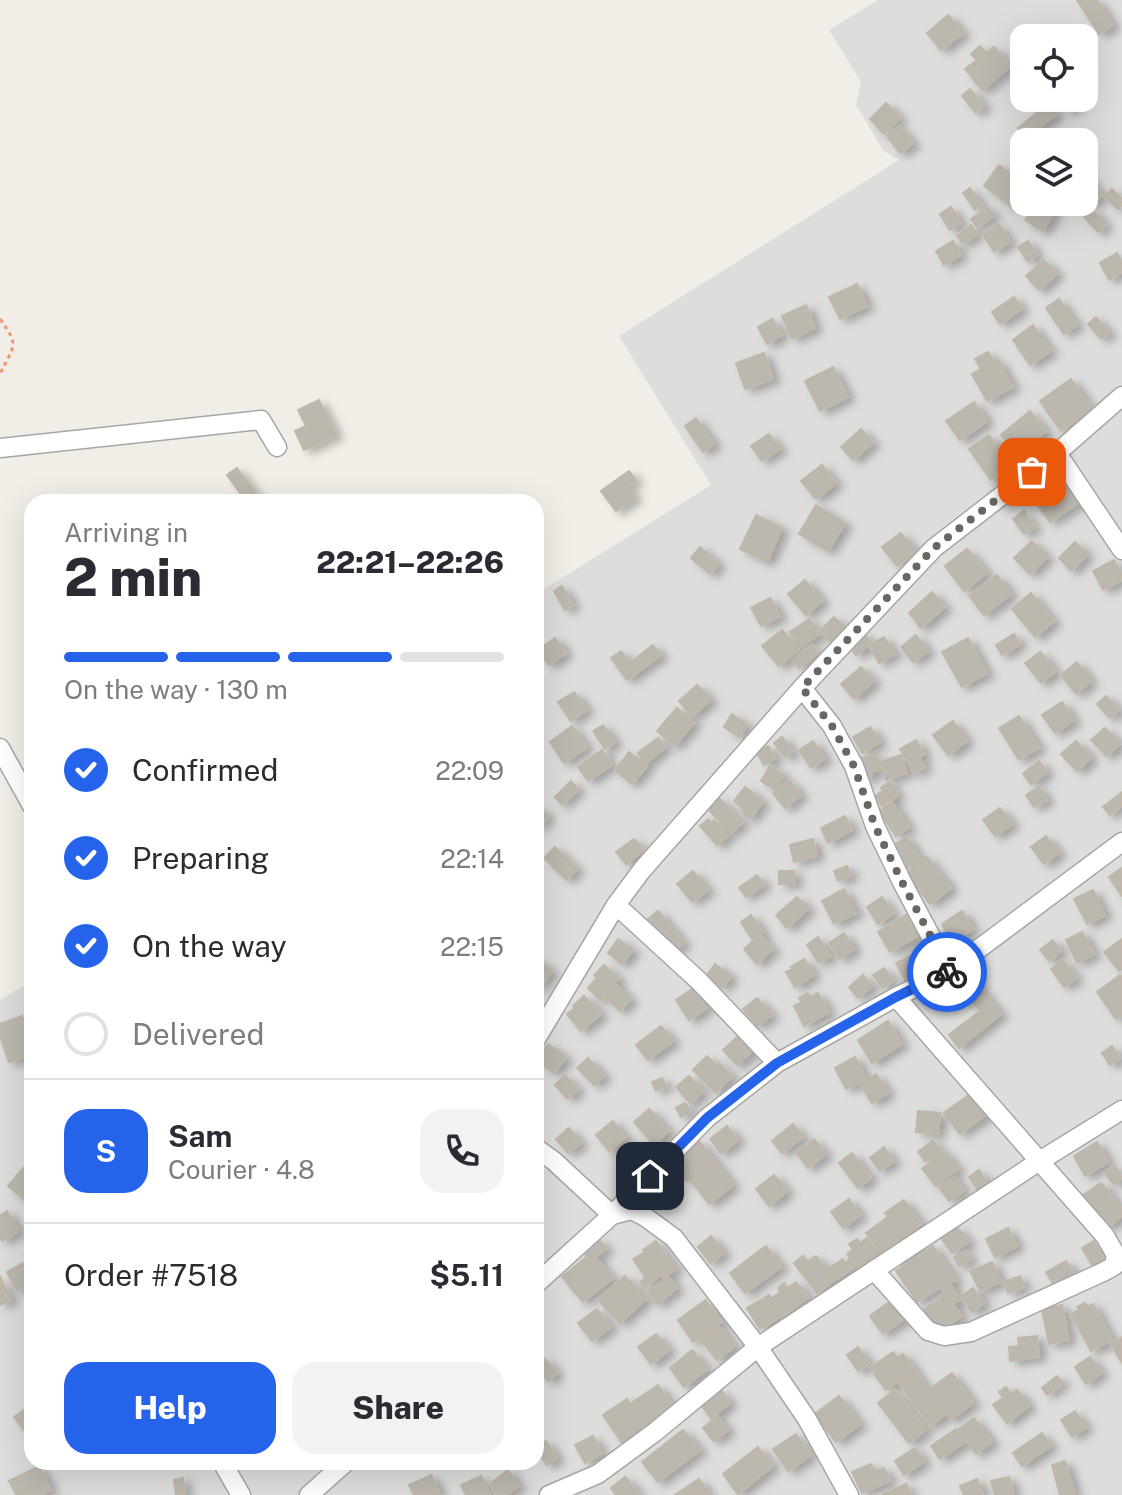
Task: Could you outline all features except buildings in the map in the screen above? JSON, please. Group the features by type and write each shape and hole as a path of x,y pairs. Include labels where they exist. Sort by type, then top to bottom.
{"street":[{"path":"544,1026 616,905 642,870 802,688 934,548 1057,453 1122,396"},
{"path":"0,448 261,420 277,447"},
{"path":"1057,453 1122,550"},
{"path":"802,688 832,726 854,766 875,826 949,971"},
{"path":"0,748 24,792"},
{"path":"544,1277 612,1215 707,1118 777,1063 949,971 1122,842"},
{"path":"616,905 699,981 777,1063"},
{"path":"874,1270 928,1331 944,1336 971,1332 1114,1266 1116,1255 1105,1236 896,997"},
{"path":"549,1495 598,1474 655,1432 758,1347 1122,1110"},
{"path":"544,1154 612,1215"},
{"path":"612,1215 631,1210 674,1238 758,1347 807,1419 849,1495"},
{"path":"227,1470 241,1495"},
{"path":"309,1495 337,1470"}],"path":[{"path":"0,319 14,343 0,374"}],"shaded area":[{"path":"878,0 1122,0 1122,1495 0,1495 0,1000 24,986 24,1470 544,1470 544,589 711,485 619,336 899,160 883,150 856,105 861,82 829,30"}],"way so far":[{"path":"947,972 875,826 854,766 832,726 802,688 934,548 1032,472"}],"route":[{"path":"650,1176 707,1118 777,1063 947,972"}]}
